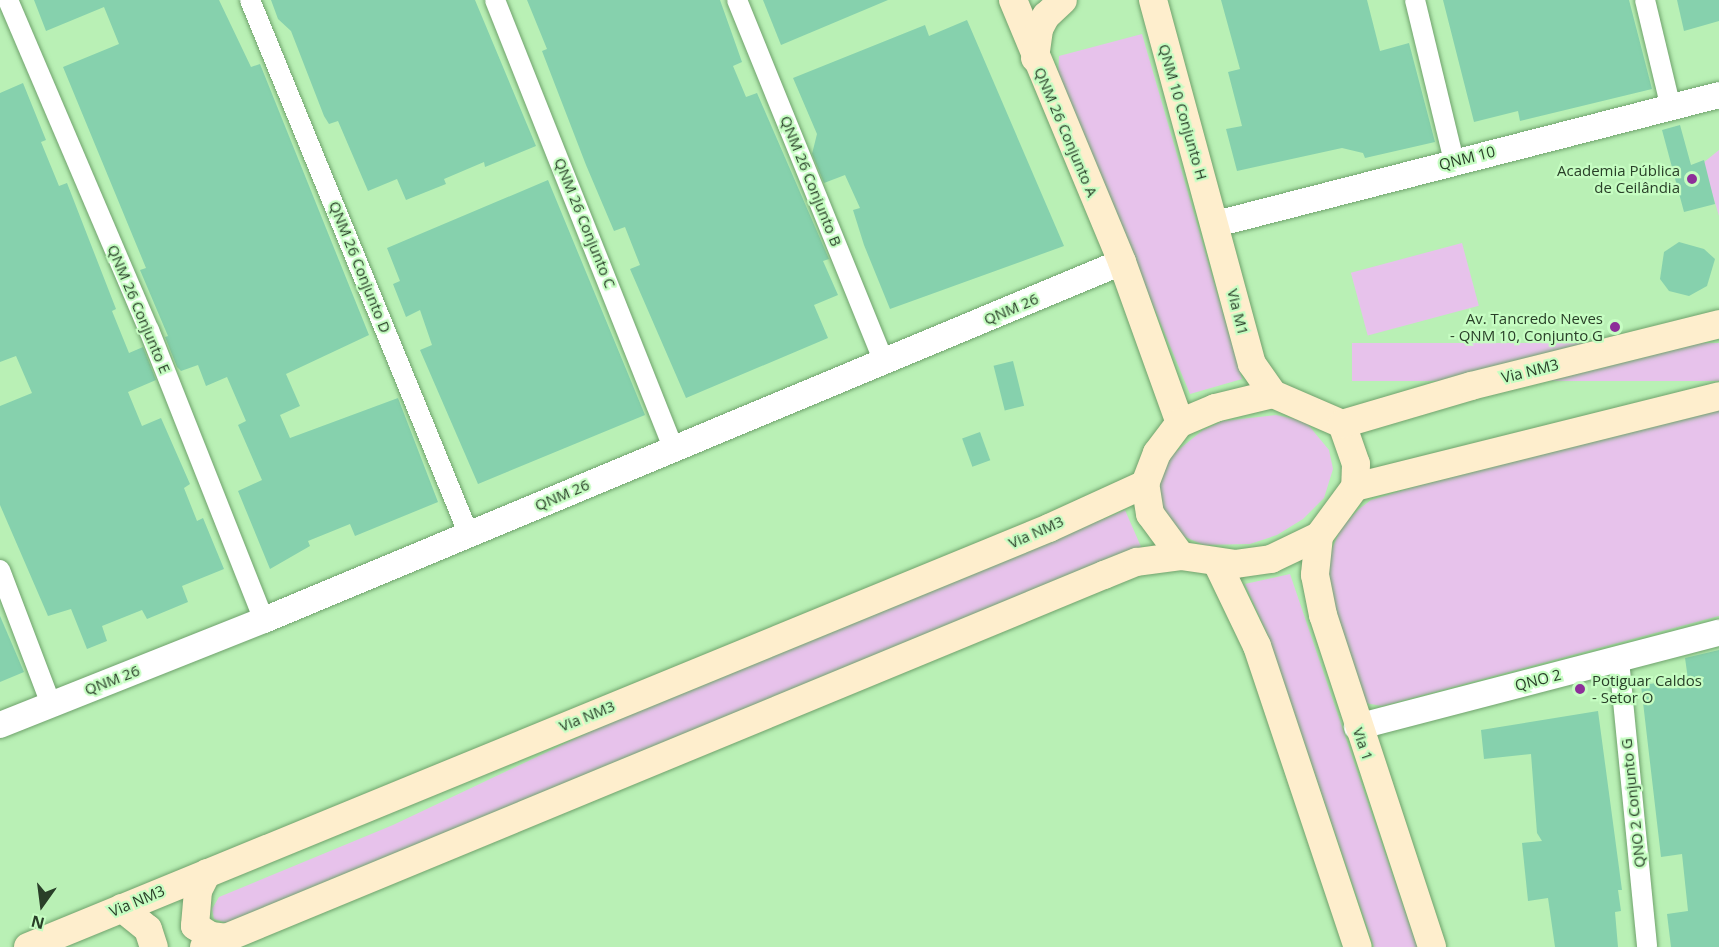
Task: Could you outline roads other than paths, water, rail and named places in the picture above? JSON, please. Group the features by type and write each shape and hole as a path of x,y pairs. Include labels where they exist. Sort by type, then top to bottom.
{"main road":[{"name":"QNM 26 Conjunto A","path":"1013,0 1035,58 1122,262"},
{"path":"1035,58 1039,29 1063,0"},
{"path":"1135,0 1148,10 1161,36"},
{"name":"QNM 10 Conjunto H","path":"1153,0 1161,36 1216,224"},
{"name":"Via M1","path":"1216,224 1252,364 1273,394"},
{"path":"1122,262 1180,423"},
{"name":"Via NM3","path":"1342,424 1471,386 1719,324"},
{"path":"207,873 198,891 195,926 216,942 1137,562 1181,556 1217,563 1271,559 1320,536 1354,487 1356,464 1342,424 1273,394 1215,408 1180,423 1157,453 1144,484 1150,514 1181,556"},
{"path":"1354,487 1719,396"},
{"name":"Via NM3","path":"28,947 1038,532 1144,484"},
{"name":"Via 1","path":"1320,536 1315,574 1357,727 1432,947"},
{"path":"1217,563 1257,646 1359,947"},
{"path":"122,908 148,929 154,947"}],"street":[{"name":"QNM 26 Conjunto E","path":"8,0 149,330 264,620"},
{"name":"QNM 26 Conjunto D","path":"250,0 469,535"},
{"name":"QNM 26 Conjunto C","path":"495,0 673,447"},
{"name":"QNM 26 Conjunto B","path":"737,0 884,362"},
{"path":"1414,0 1454,161"},
{"path":"1645,0 1671,108"},
{"name":"QNM 10","path":"1216,224 1454,161 1719,95"},
{"name":"QNM 26","path":"0,725 264,620 673,447 1122,262"},
{"path":"0,570 51,704"},
{"name":"QNO 2","path":"1357,727 1719,633"},
{"name":"QNO 2 Conjunto G","path":"1619,660 1647,947"}],"place":[{"name":"Academia Pública de Ceilândia","path":"1692,179"},
{"name":"Av. Tancredo Neves - QNM 10, Conjunto G","path":"1615,327"},
{"name":"Potiguar Caldos - Setor O","path":"1580,689"}]}
